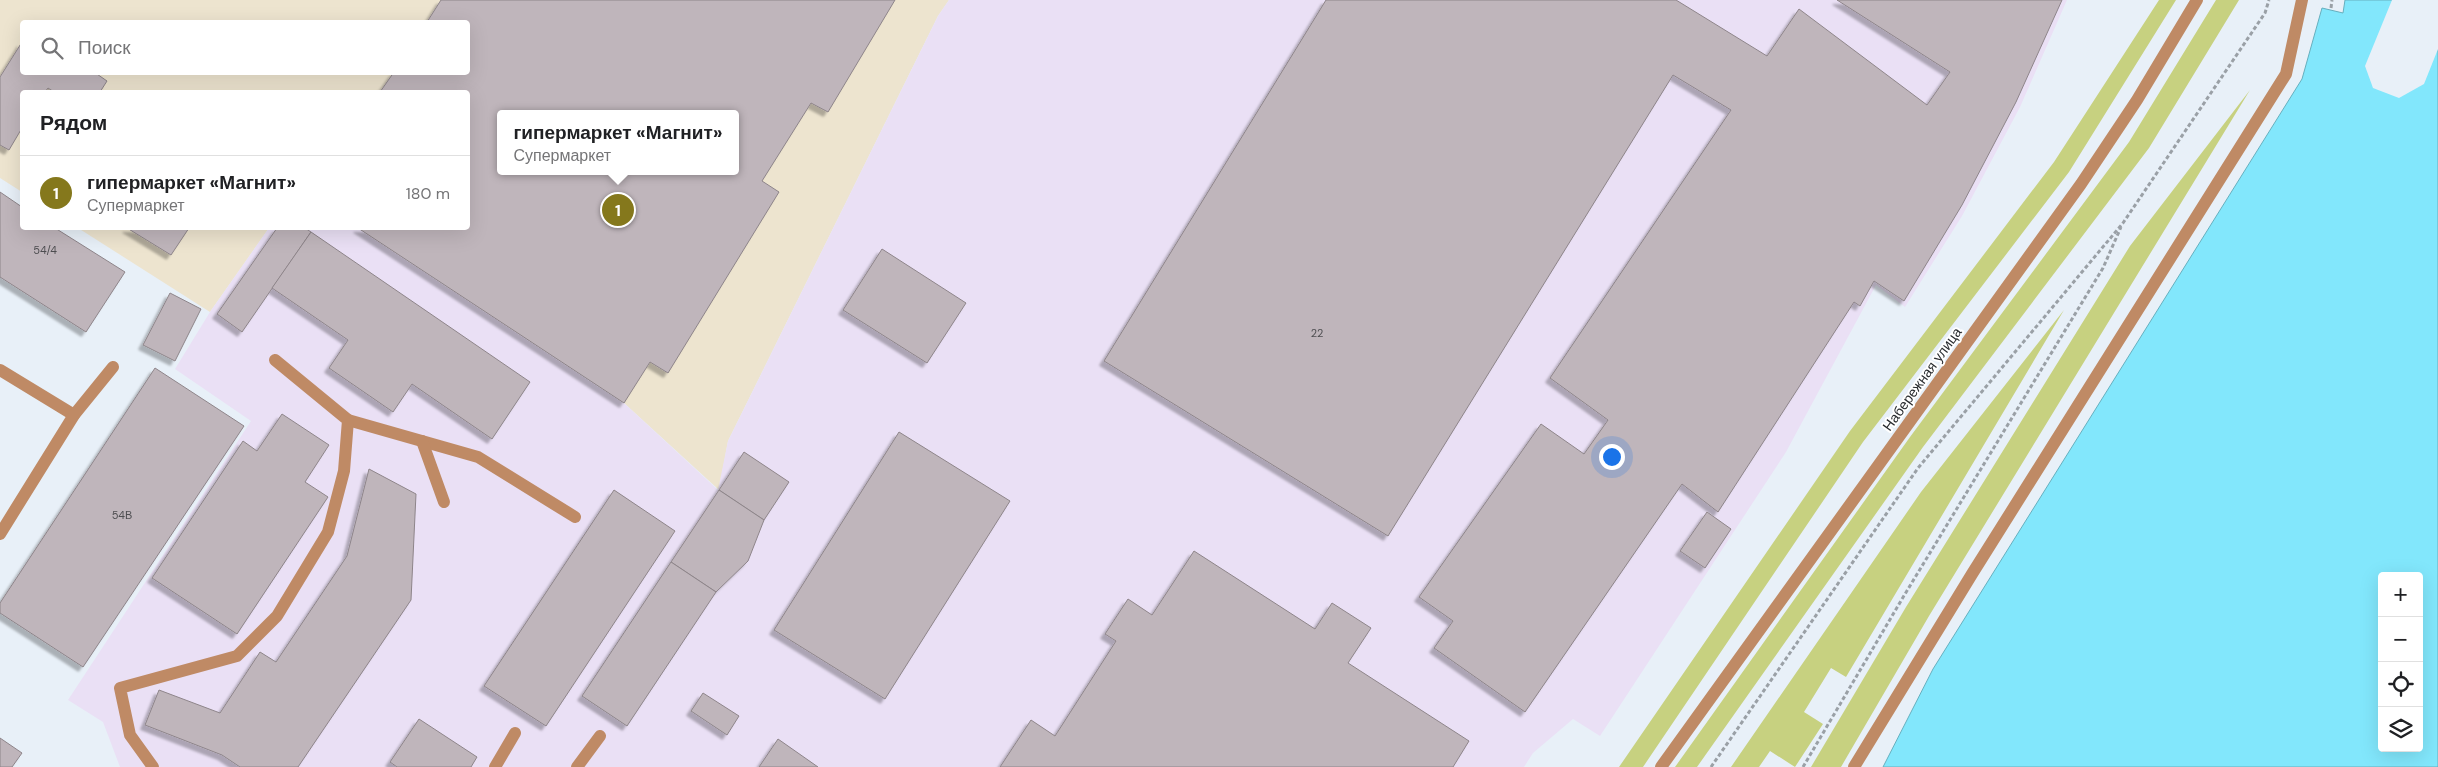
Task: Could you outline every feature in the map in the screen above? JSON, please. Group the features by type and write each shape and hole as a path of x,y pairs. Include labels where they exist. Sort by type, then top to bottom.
{"street":[{"name":"Набережная улица","path":"1661,767 2081,184 2137,100 2196,0"},
{"path":"1854,767 2286,74 2302,0"},
{"path":"275,360 348,420 478,457 575,517"},
{"path":"0,534 74,415 112,367"},
{"path":"0,370 74,415"},
{"path":"153,767 130,735 120,688 237,656 277,616 328,532 344,471 348,420"},
{"path":"422,441 444,502"},
{"path":"495,767 514,733"},
{"path":"577,767 600,736"}],"path":[{"path":"1711,767 1918,468 2123,223 2265,13 2269,0"},
{"path":"2331,8 2332,0"},
{"path":"1803,767 1905,594 2103,268 2123,223"}],"shaded area":[{"path":"0,0 949,0 938,16 728,441 719,490 624,403 361,230 470,230 470,90 20,90 20,191 0,178"},
{"path":"949,0 2067,0 2020,107 1962,216 1905,307 1876,285 1786,452 1600,736 1573,719 1533,753 1524,767 120,767 103,722 68,700 251,421 175,369 210,312 268,230 361,230 624,403 718,490 728,441 938,16"},
{"path":"81,230 268,230 210,312"}],"green space":[{"path":"2159,0 2176,0 2069,172 1863,442 1643,767 1619,767 1850,431 2054,162"},
{"path":"2216,0 2239,0 2149,148 1923,447 1697,767 1675,767 1910,437 2129,142"},
{"path":"2250,90 1929,616 1841,767 1811,767 1906,607 2130,246"},
{"path":"2064,310 1846,677 1831,668 1804,712 1823,724 1795,767 1770,751 1759,767 1731,767 1921,492"}],"water":[{"path":"2345,0 2438,0 2438,767 1883,767 1933,669 2302,79 2322,8 2343,13"}],"pier":[{"path":"2392,0 2438,0 2438,49 2424,84 2399,98 2373,88 2365,66"}],"building":[{"path":"441,0 895,0 828,112 811,103 762,181 779,192 668,373 650,362 624,403 361,230 470,230 470,90 381,90 392,75 470,75 470,20 428,20"},
{"path":"1326,0 1676,0 1767,56 1799,9 1927,105 1950,72 1837,0 2062,0 2016,102 1962,205 1904,301 1874,281 1860,306 1854,302 1718,512 1682,484 1525,712 1434,648 1453,621 1419,597 1541,424 1584,454 1608,420 1550,378 1731,110 1673,75 1388,536 1104,361"},
{"path":"20,45 20,75 98,75 107,81 101,90 51,90 48,88 46,90 20,90 20,131 9,150 0,145 0,77"},
{"path":"0,192 20,206 20,230 58,230 125,272 86,332 0,277"},
{"path":"130,230 188,230 171,255"},
{"path":"276,230 308,230 311,232 242,332 217,314"},
{"path":"311,232 530,382 492,439 412,384 393,412 329,368 348,340 272,288"},
{"path":"882,249 966,303 927,363 843,310"},
{"path":"170,293 201,309 175,361 143,345"},
{"path":"155,368 244,426 83,667 0,613 0,603"},
{"path":"282,414 329,445 305,482 328,497 237,634 152,578 243,441 257,451"},
{"path":"899,432 1010,501 885,699 774,630"},
{"path":"744,452 789,482 764,520 719,490"},
{"path":"369,469 416,494 411,600 298,767 240,767 222,755 145,725 159,690 220,713 260,652 276,662 347,556"},
{"path":"614,490 675,531 546,726 484,686"},
{"path":"719,490 764,520 748,561 716,592 671,562"},
{"path":"1707,512 1731,529 1705,568 1680,551"},
{"path":"1194,551 1315,629 1332,603 1371,628 1348,663 1469,741 1453,767 1000,767 1031,720 1055,736 1116,641 1105,634 1128,599 1152,615"},
{"path":"671,562 716,592 627,726 582,696"},
{"path":"703,693 739,716 727,735 691,711"},
{"path":"419,719 477,757 471,767 397,767 390,762"},
{"path":"0,738 22,753 12,767 0,767"},
{"path":"778,739 818,767 759,767"}],"place":[{"name":"гипермаркет «Магнит»","path":"618,210"}]}
